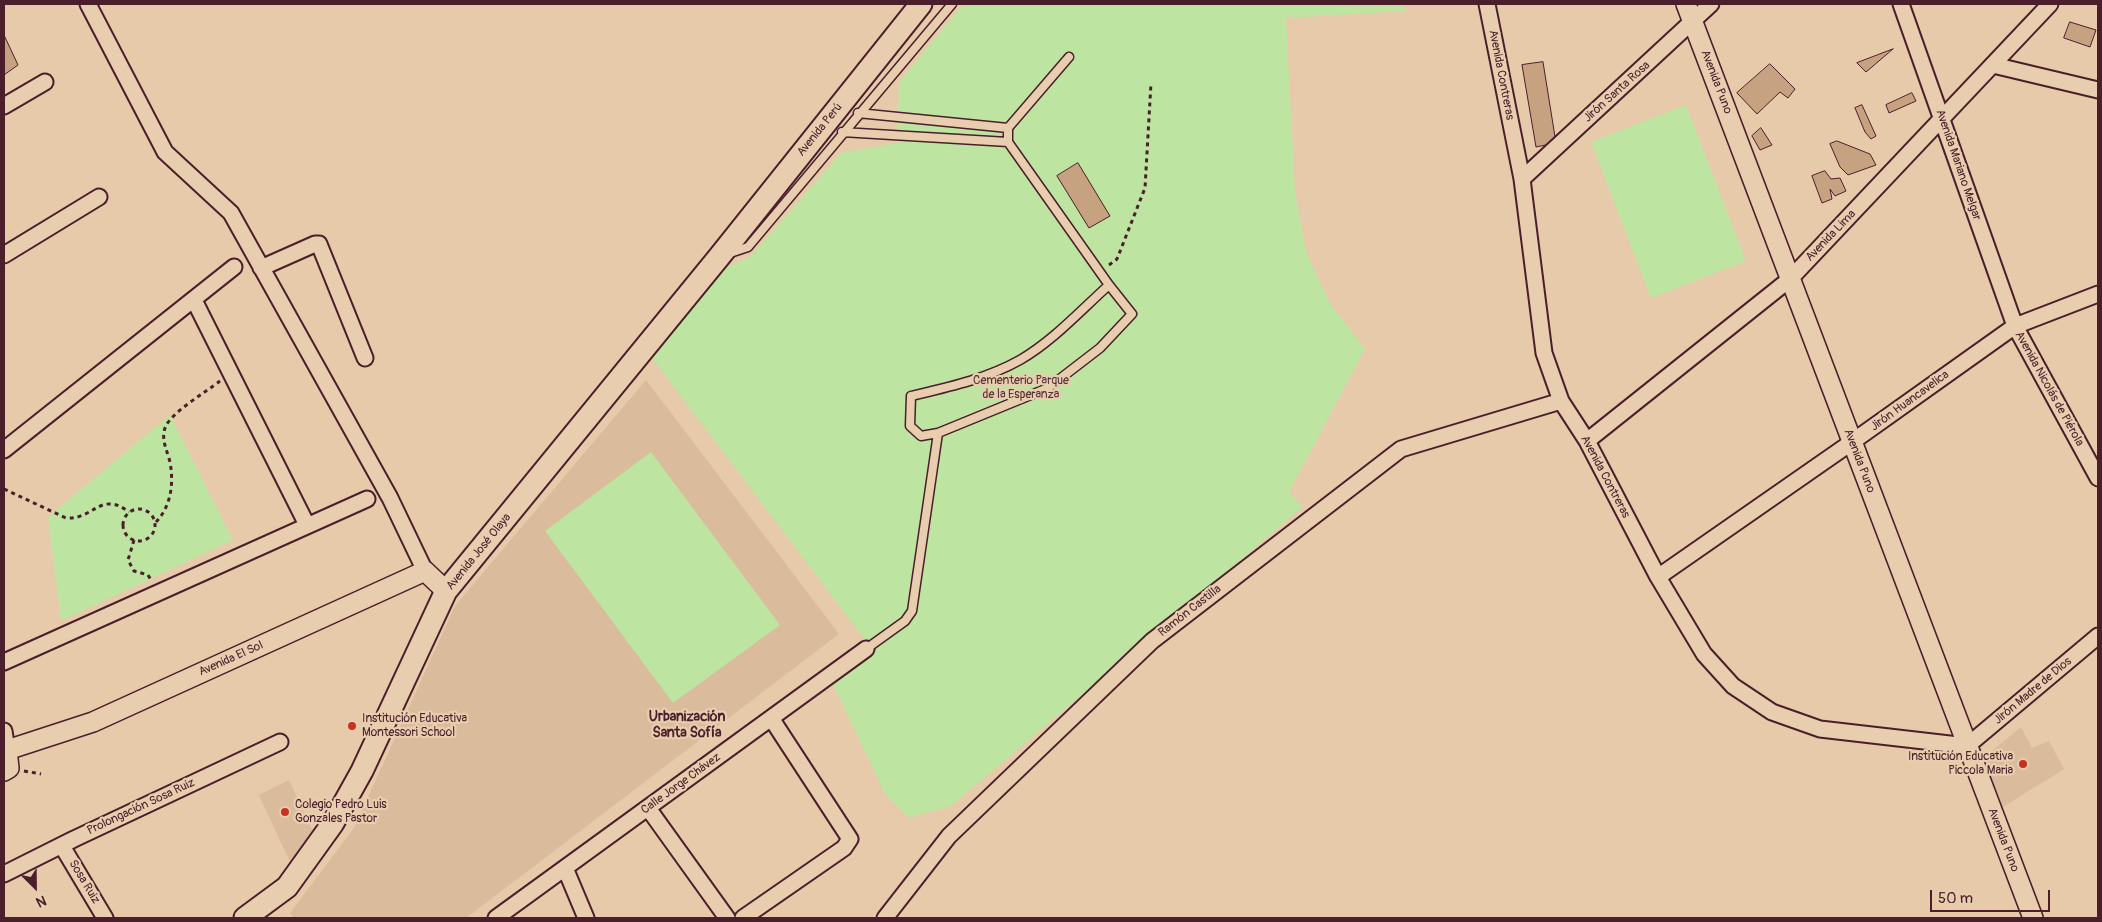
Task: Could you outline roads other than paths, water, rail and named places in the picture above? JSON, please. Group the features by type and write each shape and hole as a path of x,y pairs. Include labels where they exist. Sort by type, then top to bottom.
{"main road":[{"name":"Avenida Perú","path":"719,257 921,4"},
{"name":"Avenida José Olaya","path":"245,918 287,887 333,823 362,772 446,591 719,257"}],"street":[{"path":"88,4 165,152 231,213 390,498 426,571 446,591"},
{"name":"Avenida Contreras","path":"1487,4 1522,179 1544,353 1562,401 1587,441 1658,577 1704,654 1733,686 1772,712 1820,729 1967,746"},
{"name":"Avenida Puno","path":"1686,4 2033,918"},
{"name":"Jirón Santa Rosa","path":"1522,179 1711,4"},
{"name":"Avenida Mariano Melgar","path":"1901,4 2015,326"},
{"name":"Avenida Lima","path":"1587,441 1790,279 2050,4"},
{"path":"1993,65 2098,90"},
{"path":"4,106 45,82"},
{"path":"4,255 99,197"},
{"path":"261,268 315,244 319,244 365,358"},
{"path":"4,450 234,267"},
{"path":"194,300 307,525"},
{"name":"Jirón Huancavelica","path":"1658,577 2015,326 2095,300"},
{"name":"Avenida Nicolás de Piérola","path":"2015,326 2098,478"},
{"name":"Ramón Castilla","path":"885,918 949,836 1152,641 1401,449 1562,401"},
{"path":"4,662 367,499"},
{"name":"Avenida El Sol","path":"6,750 93,722 426,571"},
{"name":"Jirón Madre de Dios","path":"1967,746 2098,636"},
{"name":"Calle Jorge Chávez","path":"496,918 866,649"},
{"path":"743,918 844,848 850,839 771,718"},
{"path":"4,731 9,768 4,771"},
{"name":"Prolongación Sosa Ruiz","path":"4,874 280,742"},
{"path":"648,808 727,918"},
{"name":"Sosa Ruiz","path":"62,846 105,918"},
{"path":"565,868 586,918"}],"lane":[{"path":"719,257 748,247 842,132 952,4"},
{"path":"1070,57 1008,128 1008,142 1108,285 1132,314 1100,348 1048,388 938,433 922,436 910,426 911,396 980,378 1021,359 1053,335 1108,285"},
{"path":"858,113 1008,128"},
{"path":"842,132 1008,142"},
{"path":"866,649 905,621 912,611 938,433"}],"place":[{"name":"Institución Educativa Montessori School","path":"352,726"},
{"name":"Institución Educativa Piccola Maria","path":"2023,764"},
{"name":"Colegio Pedro Luis Gonzales Pastor","path":"285,812"}],"district":[{"name":"Urbanización Santa Sofía","path":"687,726"}],"park label":[{"name":"Cementerio Parque de la Esperanza","path":"1021,388"}]}
